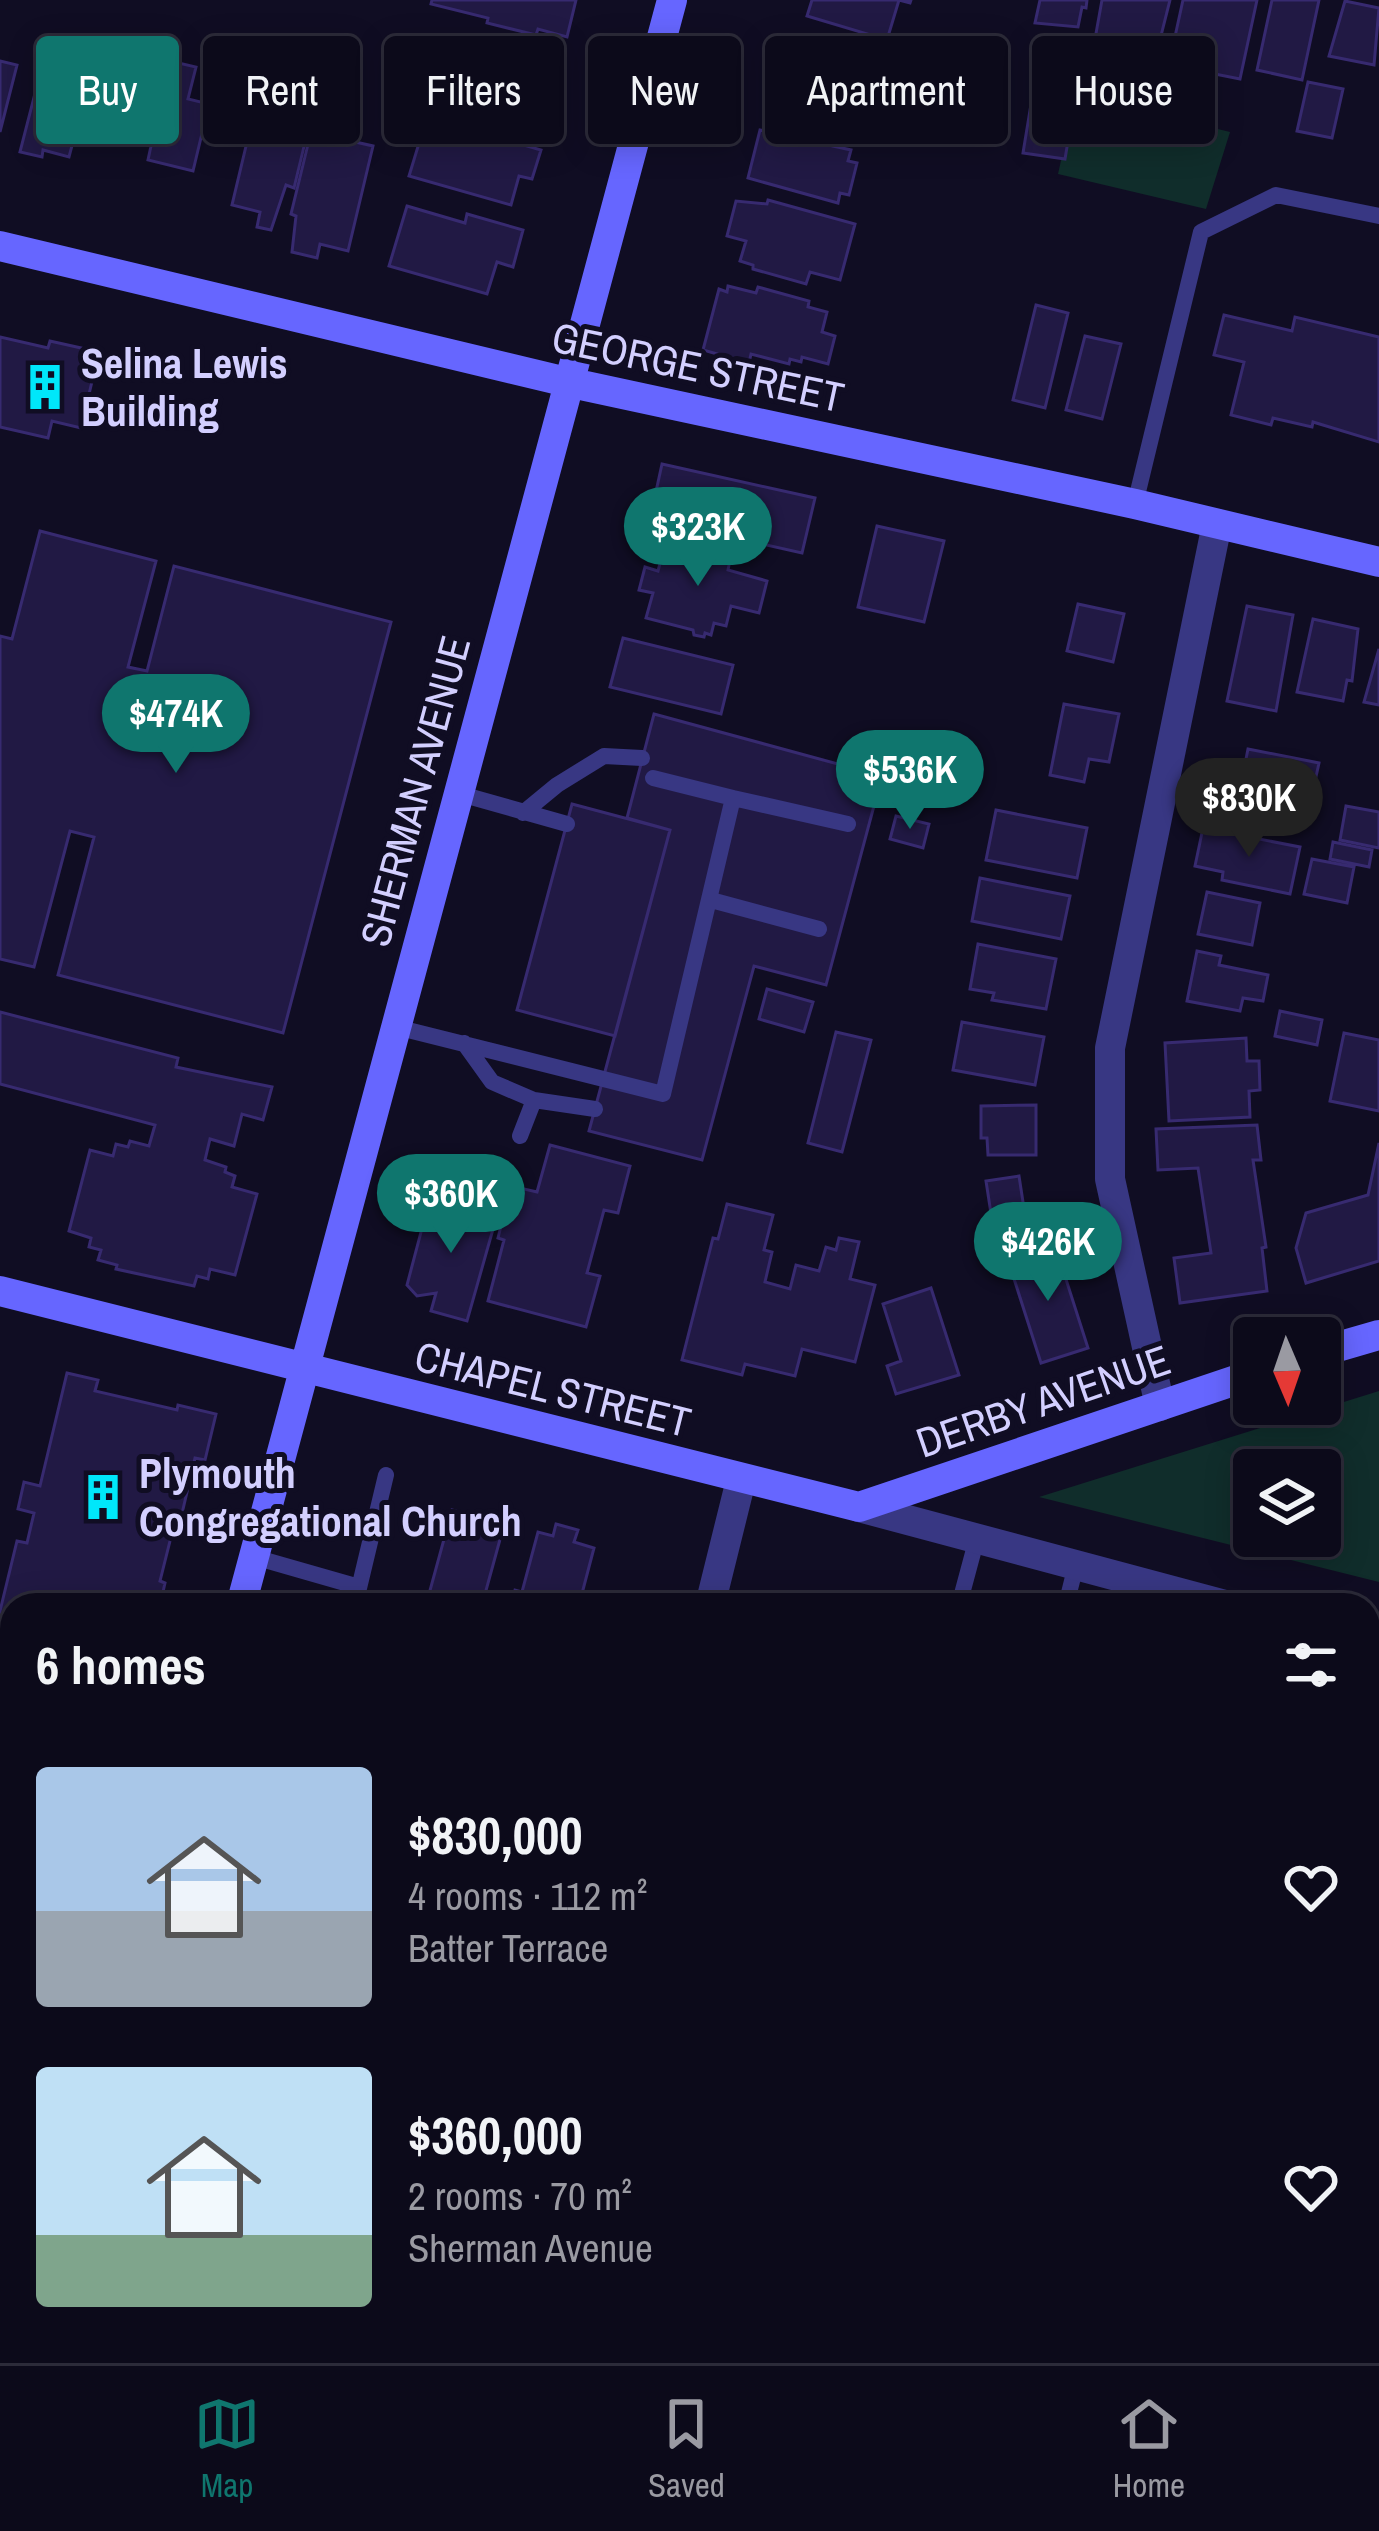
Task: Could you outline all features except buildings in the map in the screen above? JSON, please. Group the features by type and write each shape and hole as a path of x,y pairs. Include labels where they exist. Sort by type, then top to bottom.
{"main road":[{"name":"SHERMAN AVENUE","path":"245,1593 672,0"},
{"name":"GEORGE STREET","path":"0,246 567,382 1135,504 1379,562"},
{"name":"CHAPEL STREET","path":"0,1291 860,1507"},
{"path":"1341,1346 1379,1335"},
{"name":"DERBY AVENUE","path":"860,1507 1233,1381"}],"street":[{"path":"1160,1406 1109,1179 1110,1048 1217,524"},
{"path":"713,1593 741,1480"},
{"name":"CHAPEL STREET","path":"860,1507 1180,1593"}],"lane":[{"path":"1135,504 1201,232 1276,195 1379,215"},
{"path":"523,813 604,756 642,758"},
{"path":"653,778 848,824"},
{"path":"458,793 567,824"},
{"path":"396,1027 663,1094 733,798"},
{"path":"711,900 819,929"},
{"path":"464,1043 492,1082 534,1100 595,1109"},
{"path":"520,1136 534,1100"},
{"path":"358,1593 386,1475"},
{"path":"961,1593 976,1538"},
{"path":"254,1557 349,1593"},
{"path":"1069,1593 1076,1565"}],"green space":[{"path":"1215,128 1230,132 1206,209 1058,174 1065,144 1215,144"},
{"path":"1379,1391 1379,1582 1279,1557 1341,1557 1341,1449 1233,1449 1233,1546 1039,1497 1270,1425 1341,1425 1341,1403"}],"place":[{"name":"Selina Lewis Building","path":"45,387"},
{"name":"Plymouth Congregational Church","path":"103,1497"}]}
